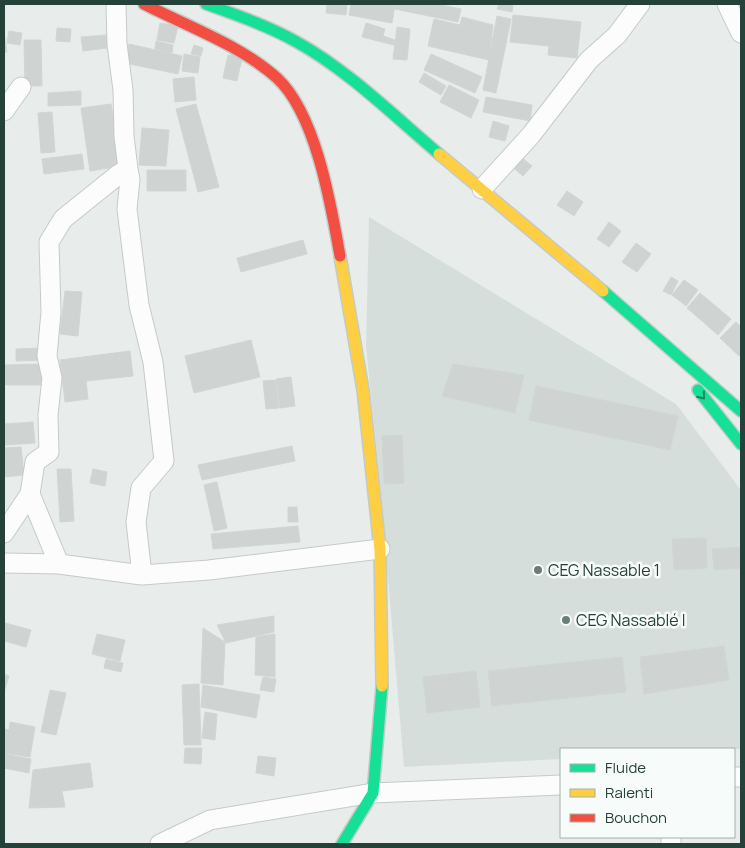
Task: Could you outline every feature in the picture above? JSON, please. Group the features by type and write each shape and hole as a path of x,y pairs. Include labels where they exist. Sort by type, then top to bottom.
{"street":[{"path":"116,4 123,90 124,136 130,179 127,209 139,305 153,362 164,461 141,488 136,522 142,575"},
{"path":"144,4 247,56 278,79 287,90 310,130 326,184 339,241 363,390 380,549 382,704 373,793 342,844"},
{"path":"206,4 255,22 295,41 338,69 664,342 741,411"},
{"path":"482,188 531,135 589,60 618,35 640,4"},
{"path":"727,4 741,33"},
{"path":"4,111 21,87"},
{"path":"4,533 30,494 35,462 49,452 48,415 52,378 47,356 52,312 49,242 64,219 111,180 128,169"},
{"path":"664,342 694,385 741,444"},
{"path":"30,494 36,514 59,564"},
{"path":"4,563 59,564 142,575 209,570 380,549"},
{"path":"160,844 210,820 373,793 560,785"}],"shaded area":[{"name":"CEG Nassablé I","path":"369,217 676,404 741,490 741,749 560,748 560,759 404,767 380,484 366,347"}],"building":[{"path":"327,4 347,4 346,15 326,13"},
{"path":"351,4 395,4 392,23 349,15"},
{"path":"396,4 436,4 461,9 458,22 395,9"},
{"path":"499,4 513,4 512,12 497,9"},
{"path":"513,15 581,22 577,58 548,55 549,46 510,42"},
{"path":"497,16 511,19 496,93 483,90"},
{"path":"462,17 493,25 489,60 428,46 434,19 460,25"},
{"path":"160,23 178,26 174,43 157,40"},
{"path":"366,23 385,29 383,36 395,40 394,45 362,37"},
{"path":"397,27 410,29 407,60 393,59"},
{"path":"57,28 71,29 70,42 56,41"},
{"path":"9,31 22,33 20,45 7,43"},
{"path":"4,32 7,52 4,53"},
{"path":"106,35 107,48 83,51 81,37"},
{"path":"24,40 41,40 42,86 25,86"},
{"path":"156,41 173,45 172,53 155,49"},
{"path":"129,44 182,56 178,74 125,63"},
{"path":"194,45 203,48 201,56 191,54"},
{"path":"184,54 200,57 198,73 182,71"},
{"path":"431,54 482,77 475,93 424,70"},
{"path":"228,55 242,58 237,81 223,78"},
{"path":"424,73 446,86 441,95 419,82"},
{"path":"194,77 196,100 175,102 173,79"},
{"path":"449,85 479,100 471,118 440,102"},
{"path":"81,91 81,105 48,106 48,93"},
{"path":"486,97 532,105 530,121 483,112"},
{"path":"111,104 121,166 90,171 81,108"},
{"path":"196,104 219,187 198,192 176,109"},
{"path":"52,112 55,152 41,153 38,113"},
{"path":"493,121 509,126 505,141 489,137"},
{"path":"142,128 169,130 166,166 139,165"},
{"path":"82,154 84,169 44,174 42,159"},
{"path":"519,155 532,166 523,176 511,166"},
{"path":"147,170 186,170 186,191 147,191"},
{"path":"567,191 583,202 574,216 557,205"},
{"path":"609,222 621,231 609,247 597,239"},
{"path":"303,240 307,254 241,272 237,258"},
{"path":"636,243 651,254 637,272 622,262"},
{"path":"671,277 678,281 671,295 663,291"},
{"path":"684,280 698,290 686,306 672,295"},
{"path":"65,291 82,292 78,336 60,334"},
{"path":"700,293 731,319 718,335 687,308"},
{"path":"736,322 741,327 741,354 739,356 720,338"},
{"path":"251,340 260,377 194,393 185,356"},
{"path":"43,348 43,360 16,361 16,349"},
{"path":"130,351 133,376 86,381 88,399 65,402 60,360"},
{"path":"42,364 42,385 4,385 4,365"},
{"path":"453,364 524,375 515,413 442,396"},
{"path":"291,377 295,406 280,408 276,379"},
{"path":"275,380 279,408 266,409 263,381"},
{"path":"536,386 678,416 670,450 529,420"},
{"path":"33,422 35,443 4,445 4,424"},
{"path":"402,435 404,483 384,484 382,436"},
{"path":"292,446 295,461 202,480 198,465"},
{"path":"21,447 24,475 4,477 4,448"},
{"path":"57,469 71,469 74,521 60,522"},
{"path":"93,469 107,472 105,486 90,483"},
{"path":"217,482 227,528 214,531 204,485"},
{"path":"288,507 297,507 298,522 288,522"},
{"path":"298,526 300,542 213,549 211,534"},
{"path":"706,538 707,568 674,570 672,539"},
{"path":"741,547 741,568 714,570 712,549"},
{"path":"274,616 274,632 226,643 217,625"},
{"path":"5,623 31,630 26,647 4,641"},
{"path":"203,628 225,642 223,685 201,683"},
{"path":"97,634 125,640 120,661 92,654"},
{"path":"275,634 275,677 255,675 256,637"},
{"path":"724,646 729,680 644,694 640,657"},
{"path":"622,657 626,692 492,706 488,671"},
{"path":"106,659 123,663 121,672 104,668"},
{"path":"476,671 480,707 427,713 423,677"},
{"path":"4,674 9,676 4,692"},
{"path":"263,677 276,679 274,692 260,690"},
{"path":"199,684 201,745 184,745 182,685"},
{"path":"203,685 260,695 256,718 201,707"},
{"path":"50,690 66,693 56,735 41,732"},
{"path":"205,712 217,714 215,740 202,738"},
{"path":"10,722 35,727 30,757 4,753 4,729 9,730"},
{"path":"185,748 202,748 201,764 184,763"},
{"path":"4,754 31,759 29,773 4,768"},
{"path":"258,756 276,758 274,776 256,773"},
{"path":"90,763 93,787 62,791 65,807 29,808 33,770"}],"traffic: fast":[{"path":"206,4 273,30 315,53 352,79 439,154"},
{"path":"603,291 741,411"},
{"path":"698,390 741,444"},
{"path":"342,844 373,793 382,686"}],"traffic: slow":[{"path":"439,154 603,291"},
{"path":"340,256 363,390 380,549 382,686"}],"traffic: jam":[{"path":"144,4 248,56 277,78 291,94 312,137 320,161 340,256"}],"place":[{"name":"CEG Nassable 1","path":"538,570"},
{"name":"CEG Nassablé I","path":"566,620"}]}
